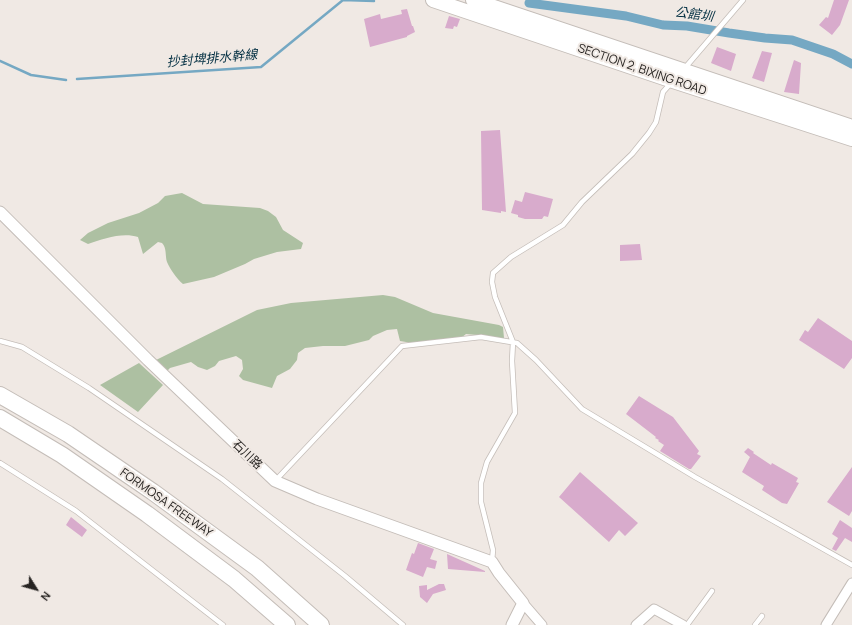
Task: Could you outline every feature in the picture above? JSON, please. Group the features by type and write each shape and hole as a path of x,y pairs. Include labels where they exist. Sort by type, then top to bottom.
{"highway":[{"name":"FORMOSA FREEWAY","path":"0,395 68,434 153,492 257,568 321,625"},
{"name":"FORMOSA FREEWAY","path":"0,418 62,455 147,514 234,579 287,625"}],"main road":[{"name":"SECTION 2, BIXING ROAD","path":"433,0 678,76 852,127"},
{"name":"SECTION 2, BIXING ROAD","path":"474,0 852,139"}],"street":[{"name":"石川路","path":"0,212 148,360 275,482 317,499 492,562"},
{"path":"492,562 523,604 542,625"},
{"path":"826,625 852,583"},
{"path":"512,625 523,604"},
{"path":"636,625 654,609 683,625"}],"lane":[{"path":"492,562 493,550 481,502 481,483 487,462 515,413 512,361 513,342 495,297 492,282 493,273 511,257 563,225 582,202 632,154 656,122 663,92 743,0"},
{"path":"275,482 402,346 481,337 517,343 536,360 582,409 695,477 852,565"},
{"path":"0,341 22,347 89,388 222,479 345,576 403,625"},
{"path":"0,463 76,511 223,625"},
{"path":"687,625 712,591"},
{"path":"755,625 762,616"}],"green space":[{"path":"182,193 203,204 260,208 268,211 276,217 283,230 303,243 301,249 277,252 254,259 214,277 183,284 168,265 165,247 162,243 158,242 143,254 138,237 126,235 106,238 88,244 80,240 88,233 108,223 139,213 158,203 165,196"},
{"path":"383,295 395,297 433,313 499,325 503,327 504,338 466,334 461,338 412,343 400,341 397,329 387,330 373,336 369,340 345,346 305,348 298,353 297,360 290,369 277,376 272,388 243,380 239,376 243,369 242,360 236,356 219,361 215,366 207,370 198,367 191,362 170,368 165,373 152,362 257,310 291,303"},
{"path":"139,363 163,385 138,412 100,385"}],"building":[{"path":"834,0 849,0 840,25 832,35 819,25 826,17 828,18"},
{"path":"407,9 415,32 407,37 370,47 364,19 380,14 381,19 402,14 401,10"},
{"path":"449,16 460,19 457,27 454,26 453,29 445,28"},
{"path":"717,47 736,54 731,71 711,63"},
{"path":"762,51 772,53 764,82 752,78"},
{"path":"794,60 801,63 799,94 784,92"},
{"path":"500,130 506,212 501,211 501,213 482,210 481,131"},
{"path":"525,192 553,199 548,217 544,216 542,219 525,219 511,213 515,200 522,202"},
{"path":"640,244 642,260 620,261 620,245"},
{"path":"818,318 852,341 852,358 844,369 799,340 805,330 808,332"},
{"path":"639,396 673,417 699,451 697,454 701,456 691,469 660,451 664,445 626,414"},
{"path":"748,448 771,465 772,463 798,478 796,482 799,483 787,504 782,503 762,490 764,486 742,472 750,457 744,452"},
{"path":"852,467 852,511 849,516 827,502"},
{"path":"580,472 638,523 625,536 619,530 609,542 559,497"},
{"path":"71,517 87,530 82,537 66,525"},
{"path":"840,520 852,528 852,542 845,538 836,551 832,549 838,538 832,534"},
{"path":"418,543 434,549 430,559 437,561 435,569 427,567 423,577 406,570 412,553 414,554"},
{"path":"447,554 485,571 485,572 448,569"},
{"path":"439,584 444,584 446,590 433,594 427,603 420,597 419,586 427,585 427,590"}],"waterway":[{"name":"抄封埤排水幹線","path":"77,79 261,67 343,0 374,1"},
{"name":"公館圳","path":"529,3 626,16 663,25 687,26 765,38 792,40 833,54 852,64"},
{"name":"抄封埤排水幹線","path":"0,61 31,75 66,80"}]}
